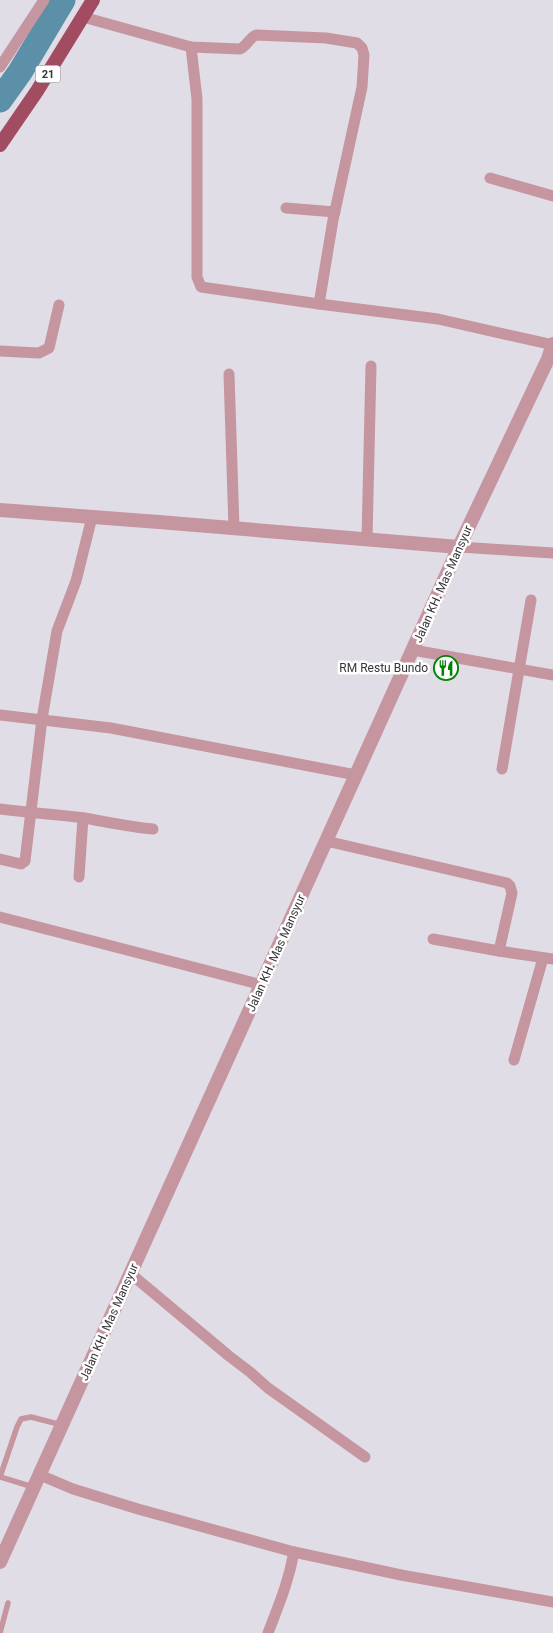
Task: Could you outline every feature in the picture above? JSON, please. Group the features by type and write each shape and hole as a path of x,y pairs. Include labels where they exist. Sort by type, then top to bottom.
{"highway":[{"name":"21","path":"0,146 37,91 93,0"}],"street":[{"path":"0,66 44,0"},
{"path":"83,17 191,47 240,49 245,47 252,37 256,36 326,38 357,43 362,48 364,55 362,87 335,212 319,304"},
{"path":"191,47 197,99 198,281 201,287 438,319 553,345"},
{"path":"490,178 553,196"},
{"path":"286,208 335,212"},
{"path":"0,351 39,353 48,348 59,305"},
{"name":"Jalan KH. Mas Mansyur","path":"0,1562 458,547 550,360 553,345"},
{"path":"367,539 371,366"},
{"path":"229,374 234,528"},
{"path":"0,510 553,553"},
{"path":"0,859 21,864 24,861 42,719 57,631 76,582 92,517"},
{"path":"502,769 530,600"},
{"path":"413,650 553,675"},
{"path":"0,715 111,728 356,775"},
{"path":"0,809 31,814 83,818 153,829"},
{"path":"78,877 83,818"},
{"path":"326,841 507,883 512,893 499,951"},
{"path":"0,917 262,985"},
{"path":"433,939 548,959 514,1060"},
{"path":"131,1274 268,1388 365,1457"},
{"path":"37,1481 73,1489 294,1552 401,1576 553,1602"},
{"path":"268,1633 284,1596 290,1577 294,1552"}],"lane":[{"path":"37,1481 0,1477 16,1427 20,1419 31,1417 62,1425"},
{"path":"0,1633 8,1603"}],"waterway":[{"path":"0,100 20,72 63,0"}],"place":[{"name":"RM Restu Bundo","path":"446,668"}]}
